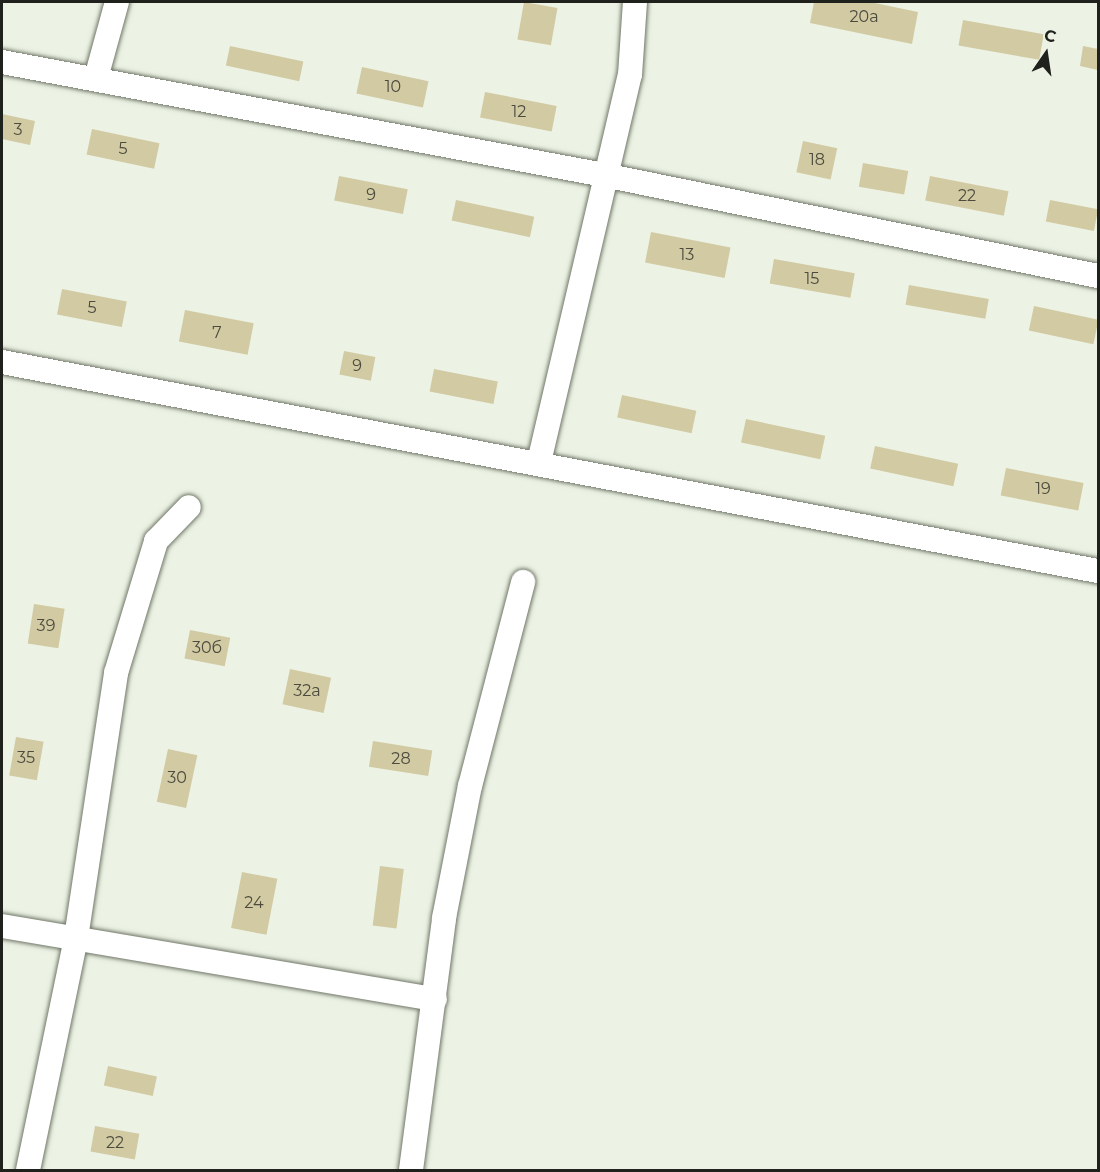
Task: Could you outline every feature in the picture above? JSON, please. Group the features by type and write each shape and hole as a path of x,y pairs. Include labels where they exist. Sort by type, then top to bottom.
{"street":[{"path":"96,78 117,2"},
{"path":"539,462 604,175 630,75 635,2"},
{"path":"2,62 604,175 1098,276"},
{"path":"2,362 539,462 1098,571"},
{"path":"28,1170 76,938 116,673 156,541 189,507"},
{"path":"411,1170 435,999 471,786 523,582"},
{"path":"2,926 435,999"}],"building":[{"path":"524,2 557,8 551,45 517,39"},
{"path":"814,2 870,2 918,12 912,44 810,23"},
{"path":"963,20 1044,34 1039,60 958,46"},
{"path":"230,46 303,62 299,81 226,66"},
{"path":"1083,46 1098,49 1098,70 1080,66"},
{"path":"362,67 429,81 423,108 356,93"},
{"path":"485,92 557,106 552,131 480,118"},
{"path":"2,114 35,121 30,145 2,139"},
{"path":"92,129 159,143 154,169 87,154"},
{"path":"803,141 837,148 831,180 796,172"},
{"path":"863,163 908,171 904,195 859,187"},
{"path":"339,176 408,189 403,214 334,201"},
{"path":"930,176 1009,191 1004,216 925,201"},
{"path":"456,200 534,217 530,237 452,221"},
{"path":"1050,200 1098,209 1094,231 1046,222"},
{"path":"651,232 731,247 725,278 645,262"},
{"path":"774,259 855,273 850,298 770,284"},
{"path":"909,285 989,299 985,319 906,305"},
{"path":"62,289 127,302 122,327 57,315"},
{"path":"1034,306 1098,320 1093,344 1029,330"},
{"path":"185,310 254,323 248,355 179,341"},
{"path":"344,351 375,357 371,381 339,375"},
{"path":"434,369 498,381 493,404 430,392"},
{"path":"622,395 696,411 692,433 617,417"},
{"path":"746,419 825,436 820,459 741,442"},
{"path":"875,446 958,464 953,486 870,468"},
{"path":"1006,468 1084,483 1078,511 1001,495"},
{"path":"34,604 65,609 58,648 28,644"},
{"path":"190,630 230,638 225,666 184,658"},
{"path":"290,669 331,678 324,713 283,704"},
{"path":"16,737 44,742 37,780 9,775"},
{"path":"373,741 432,750 428,776 369,767"},
{"path":"168,749 197,755 186,808 157,802"},
{"path":"380,866 404,869 397,928 373,926"},
{"path":"242,872 277,879 266,935 231,928"},
{"path":"108,1066 157,1076 153,1096 104,1086"},
{"path":"95,1126 139,1134 135,1159 90,1152"}]}
